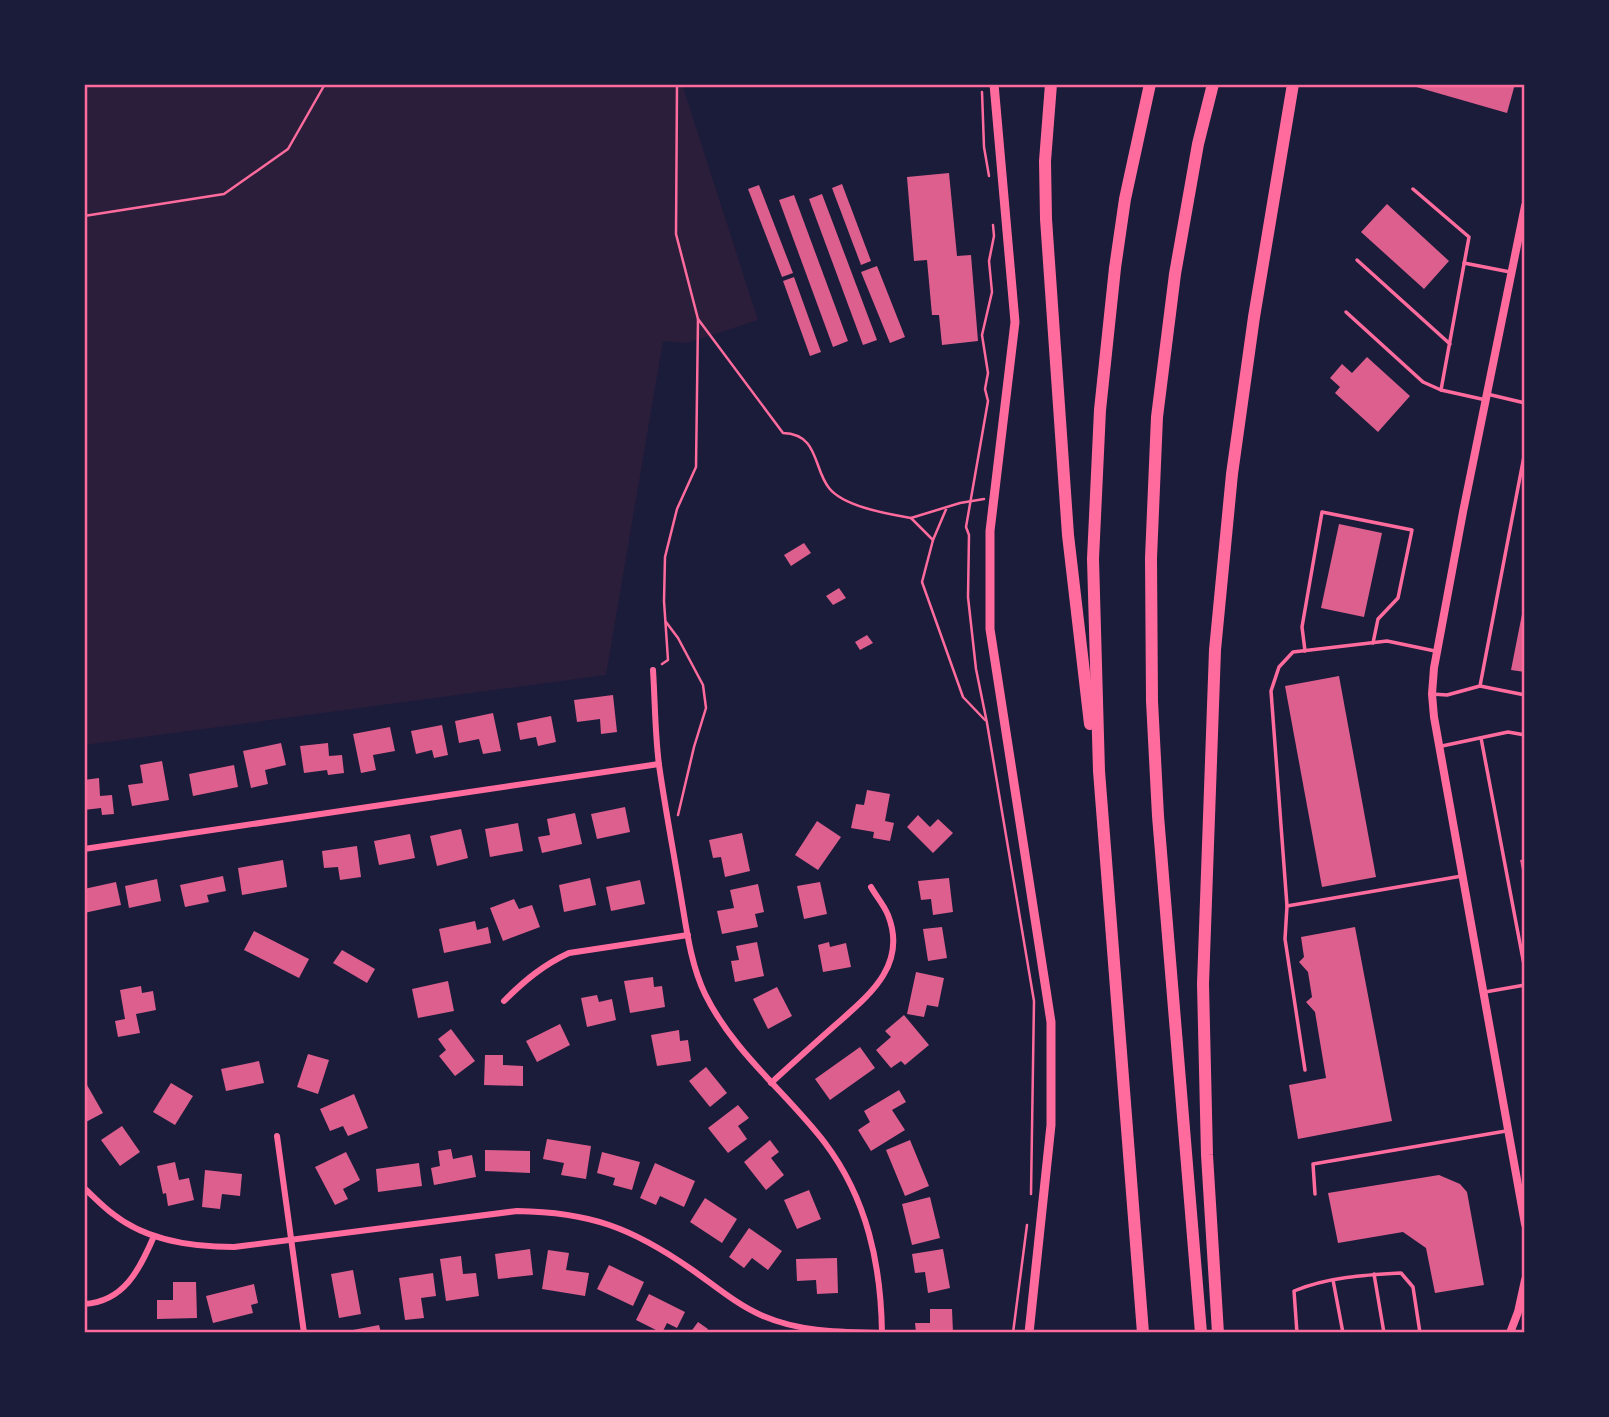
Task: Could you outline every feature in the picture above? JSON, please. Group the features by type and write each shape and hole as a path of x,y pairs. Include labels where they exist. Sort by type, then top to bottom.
{"highway":[{"path":"1051,84 1045,161 1051,298 1068,535 1102,829 1143,1333"},
{"path":"1102,829 1093,559 1100,410 1125,199 1150,84"},
{"path":"1201,1333 1158,816 1152,701 1151,558 1157,417 1175,274 1198,144 1213,84"},
{"path":"1218,1333 1207,1154 1203,984 1215,650 1232,474 1252,330 1293,84"}],"main road":[{"path":"994,84 1015,322 990,531 990,629 1051,1022 1051,1125 1028,1333"}],"street":[{"path":"1525,206 1437,652 1432,694 1439,747 1525,1224"},
{"path":"84,1188 113,1215 154,1236 174,1242 212,1247 234,1247 517,1211 574,1215 649,1240 762,1316 807,1328 880,1333 880,1276 875,1250 844,1172 824,1142 733,1040 713,1009 697,974 659,764 653,670"},
{"path":"84,849 659,764"},
{"path":"771,1083 867,998 883,979 892,952 891,936 888,916 871,887"},
{"path":"504,1000 527,978 553,960 569,953 688,934"},
{"path":"277,1136 304,1333"},
{"path":"84,1304 111,1298 129,1283 143,1263 154,1236"},
{"path":"1510,1333 1525,1280"}],"lane":[{"path":"1413,189 1469,237 1441,390"},
{"path":"1357,260 1450,344"},
{"path":"1464,263 1511,272"},
{"path":"1346,312 1423,382 1441,390 1525,402"},
{"path":"1480,686 1525,451"},
{"path":"1305,651 1302,627 1322,512 1412,530 1398,598 1378,619 1373,644"},
{"path":"1305,1070 1285,939 1287,906 1271,691 1279,667 1293,652 1387,641 1437,652"},
{"path":"1432,694 1447,695 1480,686 1525,695"},
{"path":"1439,747 1508,732 1525,735"},
{"path":"1481,738 1525,970"},
{"path":"1287,906 1462,876"},
{"path":"1483,993 1525,985"},
{"path":"1315,1194 1313,1164 1508,1131"},
{"path":"1297,1333 1294,1291 1358,1275 1401,1273 1413,1287 1420,1333"},
{"path":"1374,1274 1384,1333"},
{"path":"1333,1280 1343,1333"}],"path":[{"path":"84,216 224,194 288,149 325,84"},
{"path":"653,670 668,660 665,557 677,509 696,467 698,319 677,233 677,84"},
{"path":"983,84 981,104 984,147 990,182"},
{"path":"993,222 994,236 989,261 992,292 982,335 988,373 985,389 988,401 966,527 969,535 968,597 975,669 987,723 1034,1001 1031,1197"},
{"path":"698,319 783,433 792,433 810,445 829,488 846,500 879,512 911,518 947,507 994,498"},
{"path":"947,507 933,540 922,582 963,697 987,723"},
{"path":"911,518 933,540"},
{"path":"666,622 678,638 703,685 706,708 678,817"},
{"path":"1013,1333 1027,1223"}],"shaded area":[{"path":"84,84 682,84 758,320 687,343 663,341 606,675 84,745"}],"building":[{"path":"1406,84 1515,84 1507,113"},
{"path":"949,173 957,256 971,255 978,341 942,345 939,315 932,315 927,260 914,261 907,177"},
{"path":"842,184 871,261 861,265 832,188"},
{"path":"759,185 793,273 782,277 748,189"},
{"path":"822,194 877,340 863,345 809,199"},
{"path":"794,195 848,341 833,347 779,200"},
{"path":"1387,204 1449,261 1424,289 1361,232"},
{"path":"877,266 905,337 890,343 861,272"},
{"path":"794,277 821,352 810,356 783,281"},
{"path":"1367,357 1410,396 1378,432 1335,393 1340,387 1330,378 1342,364 1352,373"},
{"path":"1339,524 1382,533 1364,617 1321,608"},
{"path":"804,543 811,553 791,566 784,555"},
{"path":"839,588 846,598 833,605 826,596"},
{"path":"1525,604 1525,672 1511,670"},
{"path":"867,635 873,643 860,650 855,642"},
{"path":"1339,676 1376,877 1322,887 1285,686"},
{"path":"613,695 617,732 601,734 600,719 577,722 574,700"},
{"path":"493,713 501,751 483,754 479,739 459,743 455,721"},
{"path":"551,716 556,742 538,746 536,737 520,740 517,723"},
{"path":"442,725 448,755 434,758 432,750 416,754 411,731"},
{"path":"390,727 395,751 373,755 376,770 361,773 353,734"},
{"path":"281,743 286,765 265,770 268,784 251,788 243,751"},
{"path":"328,743 329,756 342,755 344,773 328,775 327,770 304,773 300,746"},
{"path":"162,761 169,800 132,806 128,785 143,783 140,765"},
{"path":"234,765 238,787 193,796 189,774"},
{"path":"99,778 100,796 112,795 114,814 102,815 101,808 84,810 84,780"},
{"path":"867,790 890,794 885,821 894,823 890,841 873,838 874,832 851,828 856,804 864,805"},
{"path":"625,807 630,832 597,839 591,814"},
{"path":"575,813 582,844 542,853 538,837 550,835 547,819"},
{"path":"918,815 930,827 938,819 953,833 933,853 907,827"},
{"path":"817,821 841,837 818,870 795,855"},
{"path":"518,823 523,851 490,857 485,829"},
{"path":"461,829 468,858 437,866 430,836"},
{"path":"742,833 750,871 725,877 721,857 713,858 709,840"},
{"path":"410,834 415,858 379,865 374,841"},
{"path":"357,846 361,877 340,880 338,867 324,868 322,851"},
{"path":"1525,859 1525,880 1524,880 1520,860"},
{"path":"283,860 287,887 242,895 238,868"},
{"path":"223,876 226,891 207,895 209,902 185,907 180,885"},
{"path":"590,878 596,905 564,912 559,885"},
{"path":"949,878 953,912 933,915 931,899 921,900 918,881"},
{"path":"157,879 161,901 129,908 125,886"},
{"path":"640,880 645,904 611,911 606,887"},
{"path":"116,882 121,905 84,913 84,889"},
{"path":"820,882 827,914 804,919 797,886"},
{"path":"758,884 764,912 755,914 758,927 722,934 717,911 734,908 730,890"},
{"path":"514,899 519,909 532,905 540,927 503,941 490,908"},
{"path":"475,921 477,930 488,927 491,943 444,953 439,929"},
{"path":"942,927 947,958 928,961 923,929"},
{"path":"1355,927 1392,1121 1298,1139 1289,1085 1326,1078 1315,1012 1306,1002 1312,997 1308,972 1299,962 1304,957 1301,937"},
{"path":"254,931 309,959 299,978 244,950"},
{"path":"757,942 764,976 735,982 731,961 739,960 736,946"},
{"path":"829,942 830,947 846,943 851,967 823,972 818,945"},
{"path":"342,950 375,969 367,983 333,963"},
{"path":"916,972 944,978 938,1007 927,1005 924,1017 907,1014"},
{"path":"653,977 654,987 662,986 665,1007 630,1013 624,981"},
{"path":"448,981 454,1011 418,1018 412,989"},
{"path":"141,986 142,993 153,991 156,1010 136,1014 140,1033 118,1037 115,1021 125,1019 120,990"},
{"path":"777,987 792,1016 768,1029 753,999"},
{"path":"597,995 599,1002 612,999 616,1020 587,1027 581,998"},
{"path":"904,1015 929,1045 905,1065 901,1061 891,1068 876,1050 891,1037 885,1031"},
{"path":"560,1024 570,1045 537,1062 526,1041"},
{"path":"451,1029 475,1061 455,1076 439,1056 446,1050 438,1039"},
{"path":"679,1030 680,1041 688,1040 691,1061 657,1066 651,1035"},
{"path":"860,1047 875,1068 830,1100 815,1079"},
{"path":"308,1054 329,1060 318,1094 297,1087"},
{"path":"485,1055 503,1055 503,1065 523,1066 523,1086 484,1085"},
{"path":"259,1061 264,1083 226,1091 221,1069"},
{"path":"706,1067 727,1093 710,1107 689,1081"},
{"path":"171,1083 193,1096 175,1125 153,1112"},
{"path":"87,1085 103,1113 84,1123 84,1087"},
{"path":"899,1090 906,1102 892,1110 905,1130 871,1151 858,1130 870,1122 864,1111"},
{"path":"354,1094 368,1128 348,1136 343,1126 330,1131 320,1109"},
{"path":"738,1105 749,1118 738,1126 747,1139 728,1153 708,1128"},
{"path":"122,1126 140,1152 120,1166 101,1140"},
{"path":"547,1139 591,1146 586,1179 561,1175 564,1163 543,1159"},
{"path":"770,1140 779,1152 771,1158 784,1175 766,1190 744,1162"},
{"path":"910,1140 929,1186 905,1196 886,1150"},
{"path":"451,1149 453,1159 472,1155 476,1177 434,1185 431,1168 440,1166 438,1151"},
{"path":"485,1150 530,1151 530,1173 485,1171"},
{"path":"346,1152 360,1180 343,1189 348,1199 335,1205 315,1167"},
{"path":"602,1152 640,1162 632,1190 613,1185 615,1178 597,1173"},
{"path":"175,1162 179,1180 189,1178 194,1200 168,1206 157,1166"},
{"path":"419,1163 422,1186 378,1192 376,1169"},
{"path":"655,1163 695,1181 684,1207 660,1196 656,1205 640,1198"},
{"path":"205,1170 242,1174 240,1196 222,1194 220,1209 202,1207"},
{"path":"1439,1175 1460,1184 1467,1192 1484,1285 1435,1293 1426,1248 1403,1232 1338,1243 1328,1193"},
{"path":"809,1190 821,1219 797,1229 784,1200"},
{"path":"930,1197 940,1238 912,1245 902,1204"},
{"path":"705,1198 737,1219 722,1243 690,1222"},
{"path":"749,1228 782,1251 768,1270 752,1258 744,1268 729,1257"},
{"path":"530,1249 533,1275 498,1279 495,1254"},
{"path":"943,1249 950,1288 928,1293 925,1272 915,1273 912,1254"},
{"path":"548,1250 569,1253 566,1270 589,1273 585,1296 542,1289"},
{"path":"461,1256 463,1274 476,1273 479,1296 446,1301 440,1259"},
{"path":"837,1258 838,1293 817,1294 816,1280 797,1281 796,1259"},
{"path":"609,1265 644,1282 633,1306 597,1289"},
{"path":"353,1270 361,1314 339,1318 331,1274"},
{"path":"433,1273 436,1296 421,1298 424,1318 405,1320 399,1278"},
{"path":"173,1282 196,1282 197,1318 157,1319 157,1300 173,1300"},
{"path":"254,1284 258,1303 251,1305 253,1313 213,1323 206,1296"},
{"path":"649,1294 685,1312 677,1328 667,1323 662,1333 636,1320"},
{"path":"930,1309 952,1309 953,1333 916,1333 915,1323 930,1323"},
{"path":"698,1322 708,1329 706,1333 690,1333"},
{"path":"379,1325 381,1333 354,1333 353,1330"}]}
